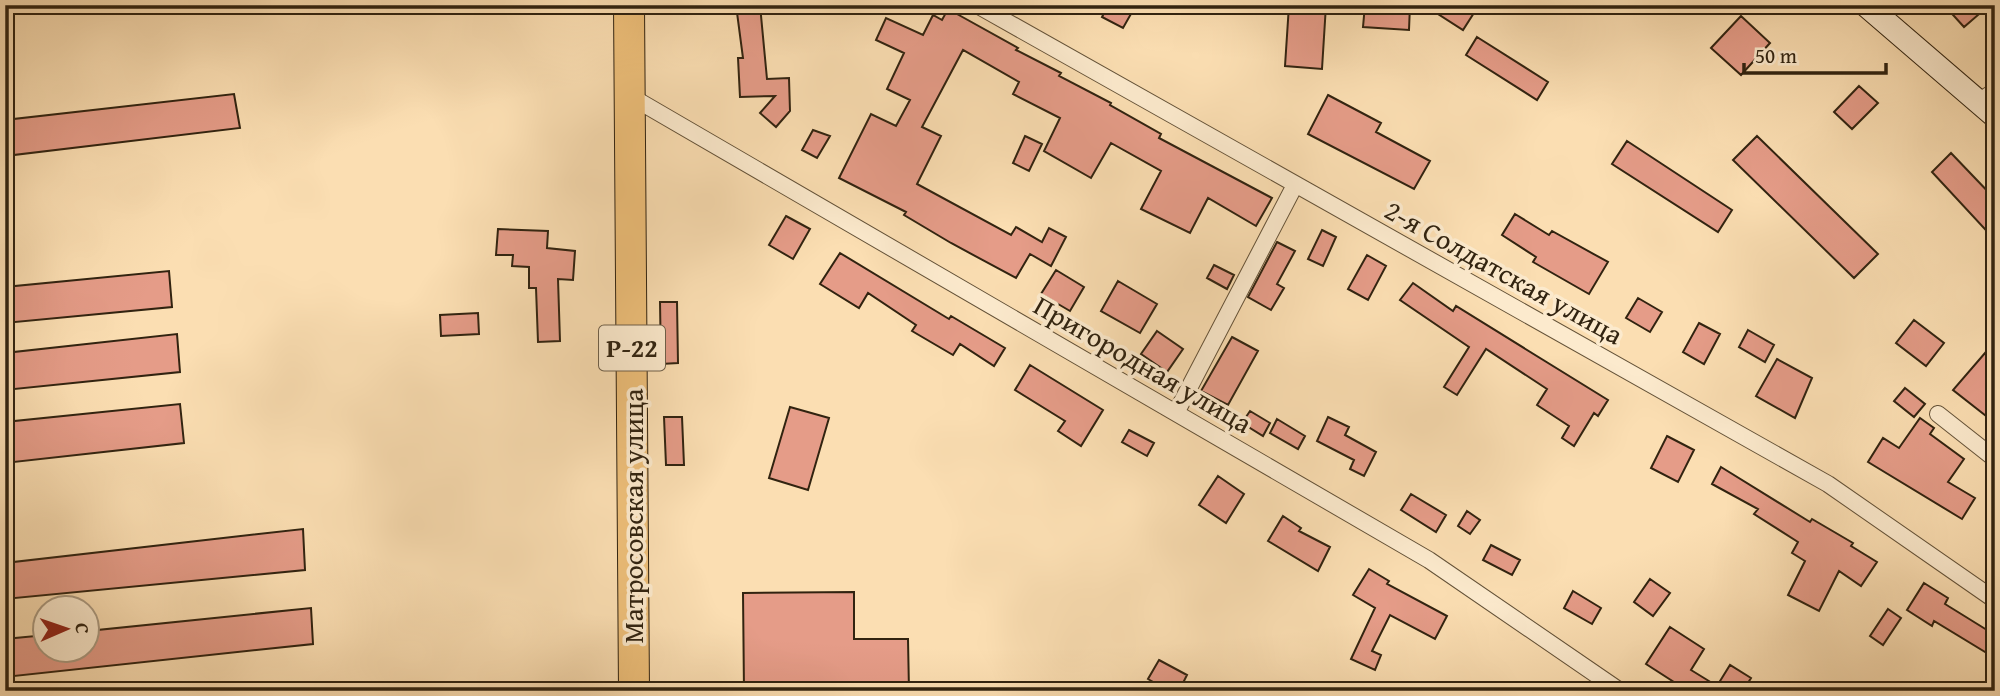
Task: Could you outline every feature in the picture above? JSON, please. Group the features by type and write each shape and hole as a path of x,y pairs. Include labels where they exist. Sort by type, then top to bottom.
{"highway":[{"name":"Матросовская улица","path":"629,5 635,691"}],"street":[{"name":"2-я Солдатская улица","path":"977,5 1828,484 1995,600"},
{"path":"1867,5 1989,103"},
{"name":"Пригородная улица","path":"630,96 1429,560 1620,691"},
{"path":"1176,413 1295,185"},
{"path":"1938,414 1995,459"}],"building":[{"path":"736,5 760,5 767,79 789,78 790,111 776,127 760,113 775,96 740,97 738,58 743,58"},
{"path":"1108,5 1136,5 1123,28 1102,17"},
{"path":"1289,5 1326,5 1322,69 1285,66"},
{"path":"1365,5 1410,5 1409,30 1363,27"},
{"path":"1424,5 1479,5 1463,30"},
{"path":"1944,5 1969,5 1978,15 1964,27"},
{"path":"948,9 1018,48 1016,50 1061,73 1059,76 1111,103 1110,105 1161,134 1159,138 1272,198 1256,226 1208,198 1190,233 1141,209 1161,171 1111,143 1091,178 1044,151 1060,118 1013,94 1019,82 963,50 922,127 941,136 917,184 1011,235 1016,227 1042,242 1049,228 1066,237 1051,266 1030,254 1016,278 904,215 906,212 839,178 871,114 896,126 910,100 887,89 904,53 876,40 886,18 923,35 933,15 942,20"},
{"path":"1741,16 1770,43 1741,75 1711,48"},
{"path":"1477,37 1548,82 1537,100 1466,55"},
{"path":"1859,86 1878,103 1852,129 1834,112"},
{"path":"234,94 240,128 5,156 5,120"},
{"path":"1328,95 1381,123 1376,132 1430,161 1414,189 1308,134"},
{"path":"813,130 830,136 817,158 802,150"},
{"path":"1025,136 1042,144 1029,171 1013,163"},
{"path":"1757,136 1878,254 1854,278 1733,160"},
{"path":"1627,141 1732,210 1718,232 1612,164"},
{"path":"1951,153 1995,199 1995,240 1932,172"},
{"path":"1515,214 1549,235 1552,231 1608,262 1589,294 1533,262 1536,257 1502,235"},
{"path":"786,216 810,229 793,259 769,245"},
{"path":"498,229 548,231 547,248 575,251 573,280 558,279 560,341 538,342 536,288 529,288 529,267 512,266 513,255 496,255"},
{"path":"1322,230 1336,237 1323,266 1308,259"},
{"path":"1277,242 1295,251 1277,284 1284,288 1271,310 1248,297"},
{"path":"840,253 949,319 951,316 1005,348 994,366 960,344 953,355 912,331 916,325 868,293 859,308 820,284"},
{"path":"1367,255 1386,266 1368,300 1348,289"},
{"path":"1214,265 1234,275 1227,289 1207,278"},
{"path":"1056,270 1084,287 1070,311 1041,294"},
{"path":"169,271 172,307 5,323 5,287"},
{"path":"1118,281 1157,304 1140,333 1101,311"},
{"path":"1413,283 1453,311 1456,306 1608,400 1598,416 1594,413 1574,446 1562,438 1569,426 1537,405 1547,389 1486,349 1457,395 1444,387 1469,347 1400,300"},
{"path":"1638,298 1662,312 1650,332 1626,318"},
{"path":"660,302 677,302 678,363 661,364"},
{"path":"478,313 479,334 441,336 440,315"},
{"path":"1914,320 1944,343 1926,366 1896,343"},
{"path":"1699,323 1720,334 1704,364 1683,352"},
{"path":"1748,330 1774,345 1765,362 1739,347"},
{"path":"1157,331 1183,349 1167,372 1141,354"},
{"path":"177,334 180,372 5,390 5,353"},
{"path":"1232,337 1258,351 1228,405 1201,391"},
{"path":"1985,353 1995,362 1995,423 1953,390"},
{"path":"1777,359 1812,378 1795,418 1756,396"},
{"path":"1030,365 1103,410 1081,446 1058,431 1065,421 1015,390"},
{"path":"1905,388 1925,404 1914,417 1894,401"},
{"path":"180,404 184,443 5,463 5,422"},
{"path":"790,407 829,418 808,490 769,478"},
{"path":"1250,411 1270,423 1263,436 1242,423"},
{"path":"664,417 682,417 684,465 666,465"},
{"path":"1328,417 1349,427 1345,435 1376,452 1364,476 1350,469 1354,460 1317,441"},
{"path":"1920,418 1934,428 1930,434 1964,459 1948,482 1975,498 1962,519 1868,462 1883,438 1899,448"},
{"path":"1277,419 1305,436 1298,449 1270,433"},
{"path":"1129,430 1154,443 1147,456 1122,442"},
{"path":"1667,436 1694,450 1678,482 1651,468"},
{"path":"1721,467 1810,522 1812,519 1853,543 1851,546 1877,562 1861,586 1839,571 1819,611 1788,595 1805,561 1792,553 1798,542 1754,514 1758,509 1712,484"},
{"path":"1218,476 1244,494 1226,523 1199,505"},
{"path":"1411,494 1446,515 1436,532 1401,510"},
{"path":"1467,511 1480,520 1470,534 1458,526"},
{"path":"1283,516 1301,528 1299,531 1330,547 1318,571 1268,541"},
{"path":"303,529 305,570 57,594 32,594 32,596 5,599 5,563"},
{"path":"1491,545 1520,560 1512,575 1483,560"},
{"path":"1369,569 1389,581 1387,584 1447,616 1435,639 1390,615 1372,651 1381,655 1375,670 1351,659 1375,608 1353,595"},
{"path":"1650,579 1670,593 1653,616 1634,602"},
{"path":"1924,583 1948,598 1945,604 1995,635 1995,658 1934,621 1932,626 1907,610"},
{"path":"1573,591 1601,608 1592,624 1564,608"},
{"path":"854,592 854,639 908,639 909,691 744,691 743,593"},
{"path":"311,608 313,644 5,677 5,639 32,636 32,664 102,664 102,630"},
{"path":"1888,609 1901,618 1883,645 1870,636"},
{"path":"1670,627 1704,649 1691,670 1717,686 1730,665 1751,678 1743,691 1688,691 1646,664"},
{"path":"1159,660 1187,675 1179,691 1169,691 1148,679"}]}
